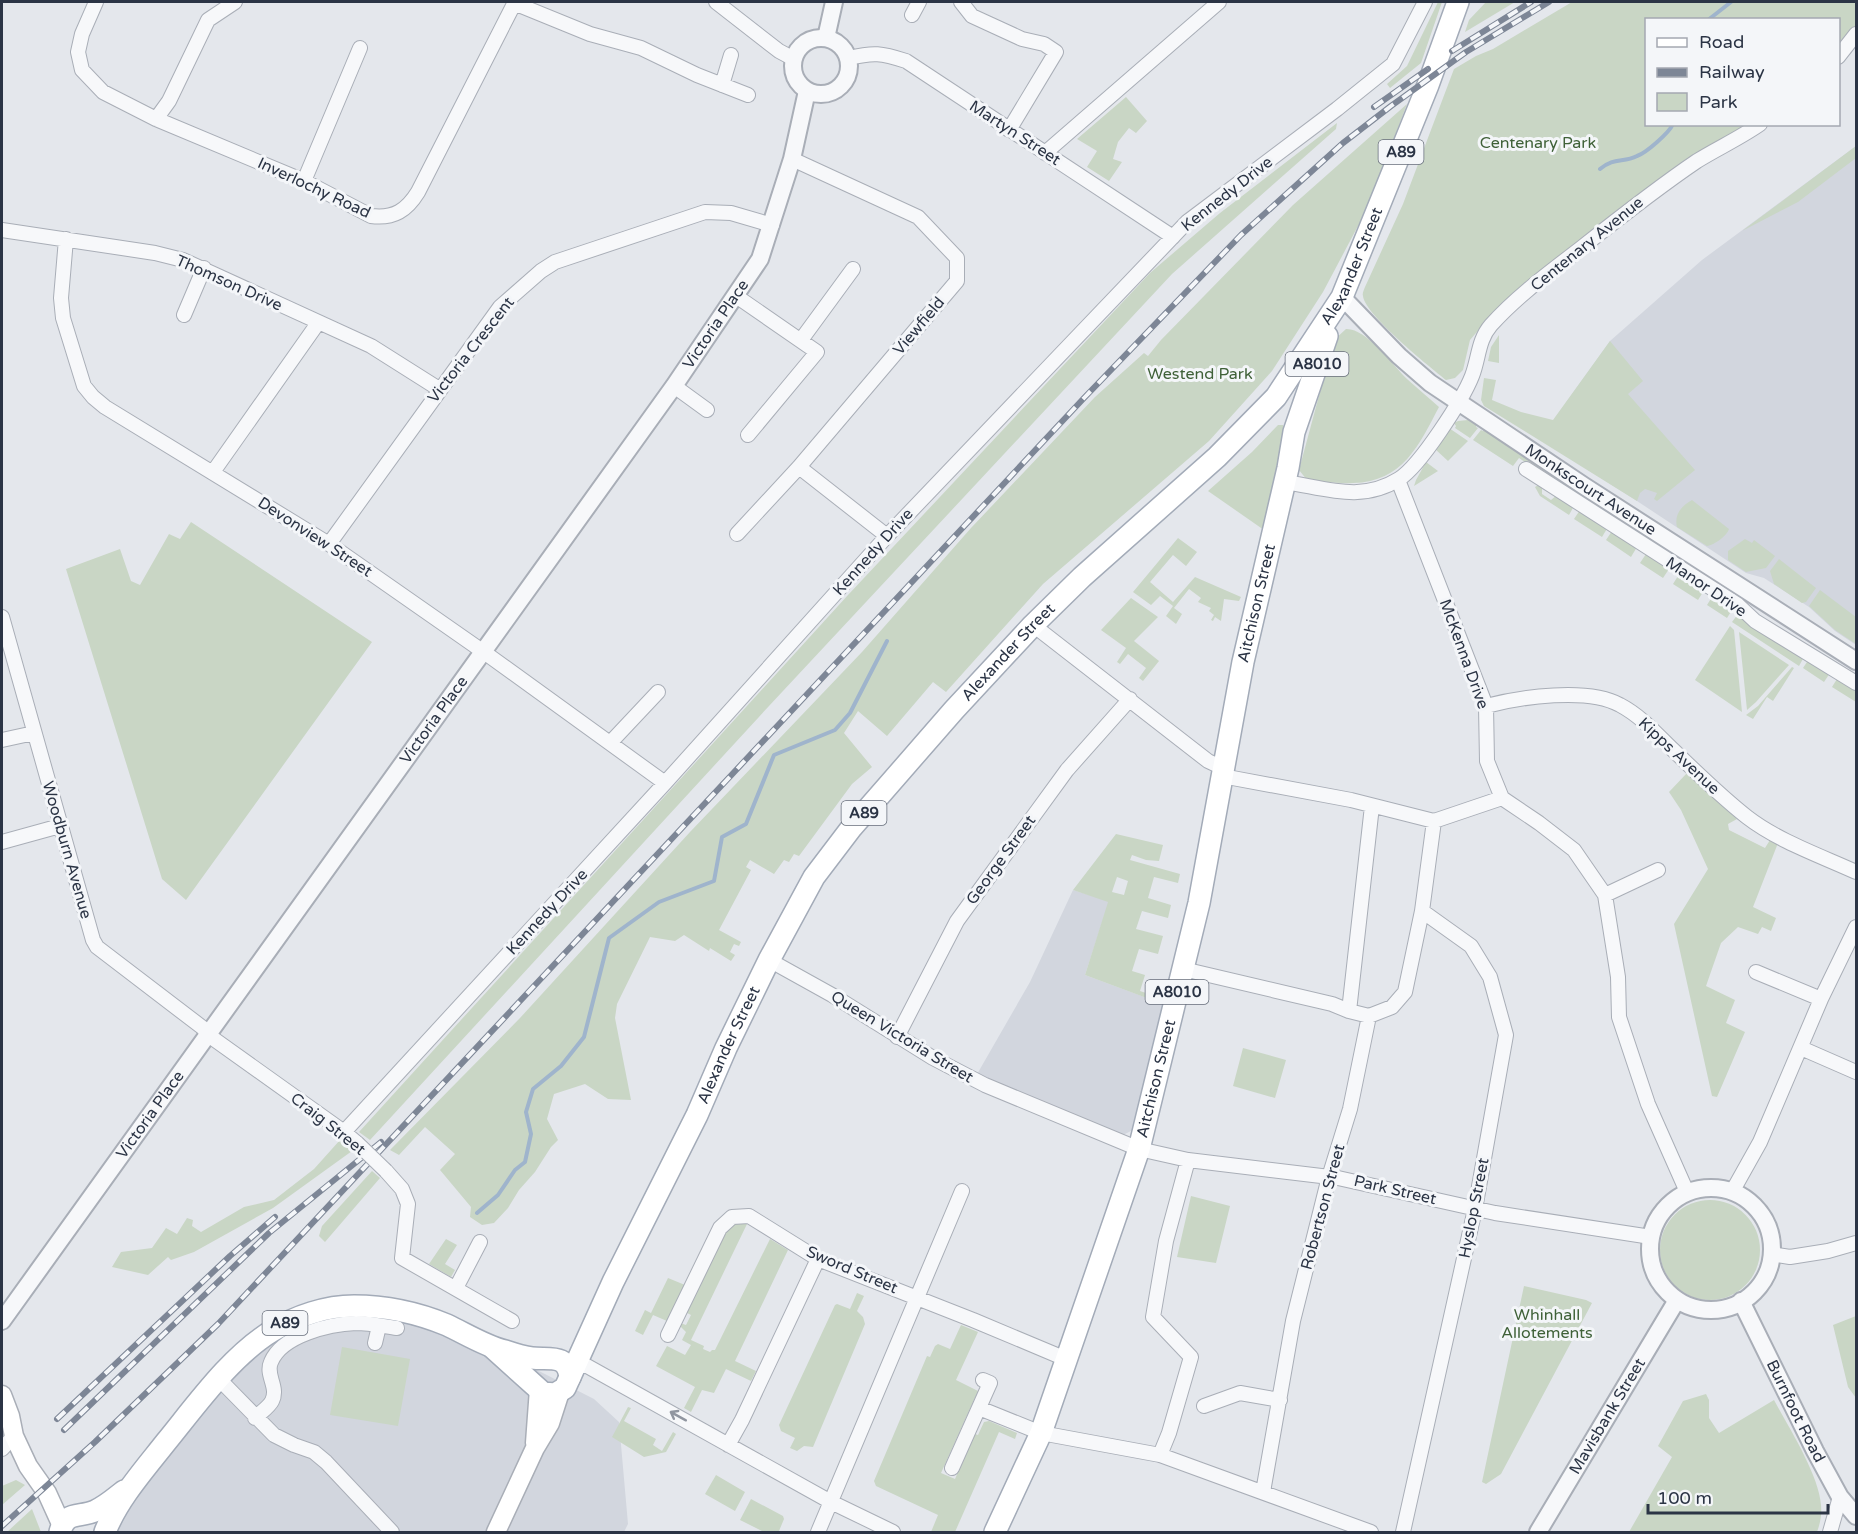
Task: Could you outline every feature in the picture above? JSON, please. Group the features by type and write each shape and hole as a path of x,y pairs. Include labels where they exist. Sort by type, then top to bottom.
{"main road":[{"name":"Alexander Street","path":"568,1380 697,1115 726,1048 769,960 814,877 852,827 954,710 1033,625 1082,576 1214,460 1276,397 1342,297 1428,85 1457,4"},
{"name":"Aitchison Street","path":"1002,1531 1041,1433 1138,1149 1199,903 1243,660 1285,482 1294,432 1316,364 1342,297"},
{"path":"1276,397 1291,413 1294,432"},
{"name":"A89","path":"104,1533 136,1480 219,1379 245,1352 272,1331 297,1318 337,1307 366,1306 416,1314 447,1325 493,1348 529,1358 547,1358"},
{"name":"Alexander Street","path":"547,1358 567,1350 591,1329"},
{"name":"A89","path":"493,1348 537,1387"},
{"path":"496,1533 535,1448 550,1423 568,1380 569,1371 562,1361 547,1358 535,1367 533,1379 537,1387 535,1448"},
{"path":"537,1387 549,1394 568,1380"},
{"path":"2,1395 10,1416 8,1442 47,1493 61,1529 72,1516 83,1514"},
{"name":"A89","path":"83,1514 96,1511 136,1480"},
{"path":"47,1493 68,1509 94,1517 104,1533"}],"street":[{"name":"Inverlochy Road","path":"96,2 82,34 78,52 82,70 103,92 156,119 304,181 371,216 384,218 410,205 418,192 515,2"},
{"path":"156,119 169,101 208,21 234,2"},
{"path":"515,2 590,34 640,48 697,75 748,95"},
{"path":"716,2 779,51 794,59"},
{"path":"826,38 834,2"},
{"path":"912,15 919,2"},
{"path":"961,2 972,16 1022,39 1044,44 1056,52 1009,130"},
{"path":"1046,153 1219,2"},
{"name":"Kennedy Drive","path":"344,1132 665,783 887,536 1173,237 1197,214 1393,64 1425,2"},
{"path":"1840,56 1857,34"},
{"path":"826,38 840,45 849,58 848,77 835,91 816,94 800,85 795,77 794,59 803,45 826,38"},
{"path":"304,181 360,48"},
{"name":"Martyn Street","path":"849,58 881,53 906,61 1173,237"},
{"path":"722,85 731,55"},
{"name":"Victoria Place","path":"2,1321 674,386 736,296 760,259 772,225 792,159 807,91"},
{"name":"Centenary Avenue","path":"1398,480 1417,462 1458,403 1474,373 1485,334 1518,299 1645,198 1699,160 1757,126"},
{"name":"Viewfield","path":"737,534 799,467 957,281 957,258 918,217 792,159"},
{"name":"Victoria Crescent","path":"329,544 500,307 534,276 555,262 705,212 731,213 772,225"},
{"name":"Thomson Drive","path":"2,230 155,253 183,260 371,346 439,389"},
{"name":"Devonview Street","path":"66,239 61,298 63,318 84,386 93,397 105,407 329,544 483,651 665,783"},
{"path":"184,315 204,268"},
{"path":"801,340 853,269"},
{"path":"736,296 817,352 748,435"},
{"name":"Monkscourt Avenue","path":"1342,297 1414,371 1458,403 1857,661"},
{"path":"213,472 318,323"},
{"path":"674,386 707,410"},
{"path":"799,467 887,536"},
{"name":"Manor Drive","path":"1526,469 1738,605 1755,621 1857,683"},
{"path":"1285,482 1344,493 1372,491 1398,480"},
{"name":"McKenna Drive","path":"1398,480 1486,706 1487,761 1502,798"},
{"path":"1573,500 1584,486"},
{"name":"Woodburn Avenue","path":"2,617 93,940 97,947 207,1033"},
{"path":"1033,625 1222,772 1434,821 1502,798 1574,850 1605,895 1618,977 1620,1017 1648,1104 1687,1192"},
{"path":"610,743 658,692"},
{"name":"Kipps Avenue","path":"1486,706 1512,699 1584,695 1619,704 1642,720 1727,801 1750,819 1775,834 1857,872"},
{"name":"George Street","path":"897,1037 957,921 1067,770 1130,699"},
{"path":"2,740 34,733"},
{"path":"1349,1011 1372,806"},
{"path":"1183,969 1332,1004 1369,1016 1392,1007 1405,992 1422,911 1434,821"},
{"path":"2,842 60,826"},
{"path":"1605,895 1658,870"},
{"name":"Hyslop Street","path":"1403,1533 1475,1209 1506,1035 1490,977 1471,946 1422,911"},
{"path":"1732,1191 1761,1142 1821,999 1857,927"},
{"name":"Queen Victoria Street","path":"769,960 832,995 897,1037 985,1086 1138,1149"},
{"path":"1756,972 1821,999"},
{"name":"Robertson Street","path":"1263,1492 1293,1321 1329,1177 1350,1109 1369,1016"},
{"name":"Craig Street","path":"207,1033 277,1086 344,1132 402,1189 408,1204 402,1258 512,1321"},
{"path":"1801,1048 1857,1072"},
{"name":"Park Street","path":"1138,1149 1188,1161 1338,1178 1475,1209 1651,1236"},
{"path":"1160,1455 1169,1433 1191,1357 1153,1317 1166,1241 1188,1161"},
{"path":"1702,1188 1732,1191 1754,1205 1764,1219 1770,1236 1772,1254 1764,1278 1758,1287 1741,1301 1724,1308 1704,1309 1686,1305 1667,1291 1654,1271 1649,1248 1656,1221 1669,1204 1687,1192 1702,1188"},
{"path":"818,1533 962,1191"},
{"name":"Sword Street","path":"668,1335 720,1228 732,1217 748,1216 819,1259 1066,1359"},
{"path":"456,1288 480,1242"},
{"path":"1772,1254 1790,1257 1828,1251 1857,1243"},
{"path":"728,1445 819,1259"},
{"name":"Mavisbank Street","path":"1538,1533 1677,1300"},
{"name":"Burnfoot Road","path":"1741,1301 1792,1406 1840,1497 1857,1516"},
{"path":"255,1418 272,1401 274,1385 268,1372 271,1362 276,1352 292,1340 338,1324 357,1323 397,1328"},
{"path":"375,1343 379,1326"},
{"path":"568,1380 579,1366 587,1366 831,1502 893,1533"},
{"path":"219,1379 255,1418 280,1439 314,1452 326,1462 392,1533"},
{"path":"952,1468 990,1383 983,1380"},
{"path":"1203,1406 1240,1393 1280,1400"},
{"path":"980,1408 1041,1433 1160,1455 1371,1533"},
{"path":"1830,1533 1840,1497"}],"shaded area":[{"path":"1856,146 1856,645 1835,631 1809,607 1764,578 1746,573 1540,439 1610,341 1702,260"},
{"path":"1073,890 1109,901 1085,975 1166,1005 1133,1130 1123,1135 976,1076 1030,982"},
{"path":"366,1306 490,1346 594,1399 619,1422 628,1524 624,1532 105,1532 198,1403 286,1323"}],"green space":[{"path":"1438,2 1442,2 1421,63 1390,88 1387,84 1407,66"},
{"path":"1486,2 1515,2 1465,32 1469,20"},
{"name":"Centenary Park","path":"1572,2 1856,2 1856,25 1840,47 1840,18 1645,18 1645,126 1747,126 1681,165 1640,194 1508,299 1470,340 1463,370 1455,378 1446,380 1386,328 1366,305 1363,292 1403,204 1454,69 1493,49"},
{"path":"1126,97 1147,121 1136,133 1129,128 1118,142 1113,159 1122,162 1109,181 1087,167 1097,151 1077,139"},
{"name":"Westend Park","path":"1407,104 1367,209 1323,292 1272,371 1209,441 1043,584 946,692 933,682 887,736 858,711 844,733 872,767 852,784 799,856 794,854 789,862 784,860 774,874 750,860 746,867 751,870 719,930 741,942 739,946 734,944 730,952 735,955 731,961 710,948 709,951 684,935 675,941 650,937 617,1004 615,1018 631,1100 608,1099 585,1084 554,1094 547,1119 558,1140 519,1190 508,1208 494,1223 482,1225 470,1217 471,1207 440,1170 455,1154 425,1127 399,1155 390,1150 520,1018 690,832 862,652 971,528 1095,397 1144,353 1148,356 1293,205"},
{"path":"1337,123 1336,129 1172,274 769,706 370,1140 359,1132 848,595 1150,273 1220,213"},
{"path":"1856,146 1856,158 1798,202 1742,231"},
{"path":"1346,329 1362,334 1439,407 1424,435 1407,459 1385,476 1353,483 1307,480 1299,470 1334,340"},
{"path":"1499,335 1499,363 1488,361 1491,347"},
{"path":"1610,341 1643,381 1628,394 1695,470 1657,501 1654,499 1657,493 1645,489 1640,493 1637,501 1484,406 1481,400 1484,378 1496,380 1492,400 1521,412 1553,420"},
{"path":"1468,420 1477,424 1478,428 1470,438 1455,428 1454,423"},
{"path":"1278,425 1283,425 1284,429 1264,530 1208,491 1252,452"},
{"path":"1449,428 1468,441 1448,461 1435,449"},
{"path":"1485,429 1574,489 1573,491 1570,492 1519,458 1513,466 1473,440 1481,430"},
{"path":"1426,462 1438,471 1414,486 1416,480"},
{"path":"1540,484 1542,494 1551,500 1557,495 1574,506 1569,515 1540,496 1535,487"},
{"path":"1590,500 1715,579 1713,582 1589,502"},
{"path":"1692,500 1729,529 1713,544 1707,546 1677,527 1679,511"},
{"path":"1580,510 1608,527 1602,537 1574,519"},
{"path":"191,522 372,642 186,900 162,879 66,569 120,549 131,581 140,585 169,534 180,539"},
{"path":"1612,531 1637,547 1631,557 1606,540"},
{"path":"1178,538 1197,552 1186,566 1173,555 1150,582 1173,602 1195,577 1241,597 1239,601 1224,599 1221,621 1215,617 1213,621 1211,620 1214,615 1209,611 1211,608 1198,602 1201,598 1189,589 1174,608 1182,614 1176,624 1166,616 1173,606 1160,596 1151,605 1133,592"},
{"path":"1745,539 1752,543 1754,540 1775,556 1766,568 1746,572 1728,560 1728,551"},
{"path":"1646,554 1669,569 1663,578 1640,563"},
{"path":"1779,559 1816,588 1806,602 1802,603 1774,584 1770,571"},
{"path":"1678,576 1703,592 1698,600 1673,584"},
{"path":"1820,590 1856,617 1856,644 1835,630 1809,606"},
{"path":"1712,597 1732,610 1727,618 1707,605"},
{"path":"1131,598 1158,617 1134,641 1159,661 1143,681 1139,678 1146,668 1128,654 1120,664 1117,662 1126,648 1101,630"},
{"path":"1738,614 1753,627 1804,657 1799,666 1732,622"},
{"path":"1730,626 1734,630 1742,712 1695,680"},
{"path":"1739,632 1789,665 1747,710"},
{"path":"1809,659 1830,673 1824,682 1803,668"},
{"path":"1792,667 1794,668 1773,701 1767,697 1753,719 1746,715 1758,706"},
{"path":"1837,679 1856,691 1856,702 1832,687"},
{"path":"1687,773 1737,819 1728,824 1729,830 1765,848 1770,840 1778,843 1753,907 1776,918 1771,931 1762,927 1758,934 1738,927 1721,943 1706,986 1735,1000 1726,1023 1745,1032 1717,1097 1712,1096 1674,924 1708,869 1681,810 1669,792"},
{"path":"1116,834 1163,845 1159,861 1146,860 1132,855 1130,860 1180,874 1178,883 1154,877 1148,898 1171,905 1168,918 1142,911 1136,929 1163,936 1158,954 1139,949 1132,971 1145,975 1140,991 1155,996 1152,1000 1085,975 1108,902 1073,890","holes":["1117,877 1128,881 1124,895 1112,892"]},
{"path":"1243,1048 1286,1060 1275,1098 1233,1086"},
{"path":"340,1140 352,1151 273,1208 194,1252 171,1260 168,1257 148,1275 112,1267 121,1252 152,1248 166,1228 177,1234 187,1218 193,1220 192,1226 201,1232 244,1207 274,1200 314,1169"},
{"path":"372,1171 380,1178 325,1242 319,1236 322,1226"},
{"path":"1191,1196 1230,1206 1216,1263 1177,1257"},
{"path":"1710,1200 1729,1204 1745,1215 1756,1231 1760,1250 1756,1269 1745,1285 1729,1296 1710,1300 1691,1296 1675,1285 1664,1269 1660,1250 1664,1231 1675,1215 1691,1204"},
{"path":"739,1222 747,1224 691,1340 704,1346 703,1349 710,1352 715,1350 770,1239 788,1250 735,1361 756,1371 751,1381 726,1369 714,1393 702,1390 691,1412 684,1408 695,1387 656,1366 667,1346 685,1355 691,1345 682,1340 686,1332 680,1323 686,1325 691,1315 685,1312 725,1232"},
{"path":"446,1239 457,1245 445,1264 455,1270 451,1277 429,1264"},
{"path":"668,1278 685,1285 667,1321 653,1315 643,1335 635,1331 645,1310 651,1313"},
{"name":"Whinhall Allotements","path":"1524,1286 1592,1303 1501,1474 1486,1484 1482,1482"},
{"path":"857,1293 864,1296 857,1311 863,1317 865,1324 813,1447 804,1446 797,1451 790,1448 795,1438 781,1431 779,1425 835,1305 850,1309"},
{"path":"1856,1316 1856,1398 1848,1387 1833,1325"},
{"path":"961,1325 978,1332 956,1380 978,1391 941,1473 955,1479 975,1434 978,1435 984,1422 989,1421 1017,1433 1015,1439 999,1432 955,1532 931,1532 938,1515 876,1486 874,1481 927,1356 930,1357 938,1344 950,1349"},
{"path":"342,1347 410,1359 398,1426 330,1415"},
{"path":"1706,1394 1709,1400 1709,1418 1719,1433 1774,1400 1815,1480 1821,1509 1817,1532 1629,1532 1672,1457 1658,1446 1683,1401"},
{"path":"628,1407 631,1408 624,1421 656,1439 653,1445 662,1451 673,1432 676,1434 666,1452 644,1457 612,1437"},
{"path":"716,1475 745,1492 735,1511 705,1494"},
{"path":"16,1480 25,1485 2,1505 2,1486"},
{"path":"751,1499 783,1516 780,1532 764,1532 740,1520"},
{"path":"32,1509 41,1532 7,1532"}],"waterway":[{"path":"1711,18 1731,2"},
{"path":"1600,169 1614,161 1641,154 1672,126"},
{"path":"477,1213 498,1195 515,1170 525,1162 531,1134 526,1112 533,1089 561,1066 584,1037 609,938 659,902 714,881 722,837 746,824 774,755 835,730 850,713 887,641"}],"railway":[{"path":"1452,51 1531,2"},
{"path":"2,1526 95,1442 218,1324 1084,398 1241,235 1343,143 1391,106 1466,52 1549,2"},
{"path":"1374,107 1428,69"},
{"path":"64,1430 269,1233 381,1142"},
{"path":"57,1419 230,1256 275,1217"}]}
